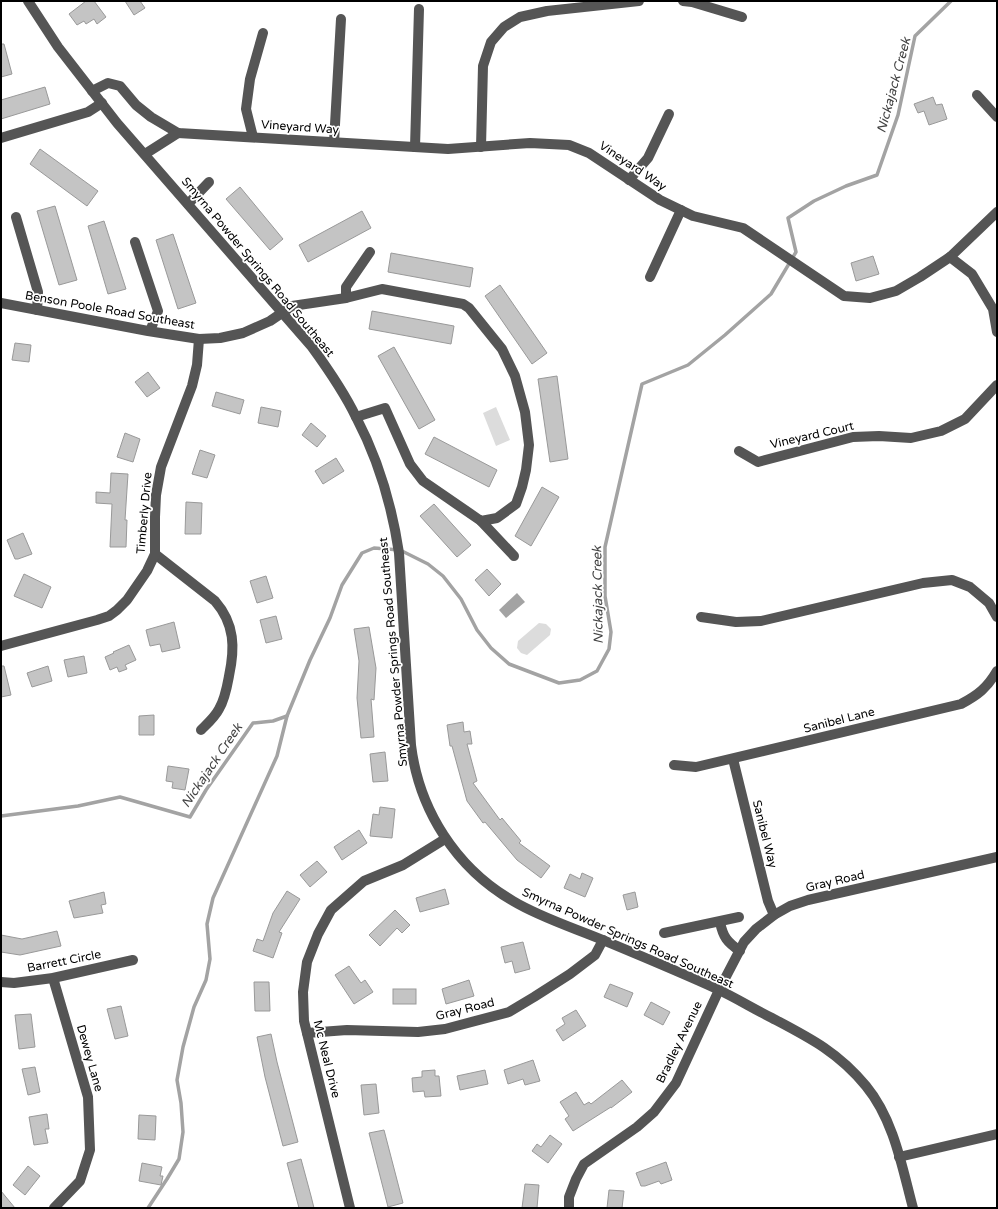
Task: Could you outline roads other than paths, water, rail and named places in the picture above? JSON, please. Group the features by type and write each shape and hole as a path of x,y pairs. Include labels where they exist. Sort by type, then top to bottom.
{"street":[{"name":"Smyrna Powder Springs Road Southeast","path":"28,1 58,47 92,91 312,347 326,367 356,417 371,451 385,489 395,527 399,553 413,763 424,798 445,839 481,878 514,902 719,990 819,1044 842,1060 867,1087 880,1108 896,1144 913,1208"},
{"path":"481,146 483,66 491,42 504,27 520,17 547,11 639,1"},
{"path":"683,1 692,2 742,17"},
{"path":"415,147 419,9"},
{"path":"334,142 341,19"},
{"path":"253,137 246,109 250,79 263,33"},
{"path":"92,91 108,84 120,86 136,105 151,117 178,133 145,154"},
{"path":"977,95 997,118"},
{"path":"1,138 88,112 102,103"},
{"path":"630,180 648,158 669,114"},
{"name":"Vineyard Way","path":"178,133 415,147 448,148 530,143 569,145 589,152 660,200 693,216 743,228 844,296 870,298 896,291 950,257 997,212"},
{"path":"188,204 209,182"},
{"path":"650,277 681,210"},
{"path":"16,217 38,292 37,310"},
{"path":"135,242 158,311 150,332"},
{"path":"346,298 346,287 370,252"},
{"path":"950,257 972,274 993,309 997,332"},
{"name":"Benson Poole Road Southeast","path":"1,303 150,332 200,338 220,338 243,333 270,322 292,306 346,298 382,289 463,304 469,308 502,349 515,376 525,412 529,445 526,470 516,504 497,518 481,520"},
{"name":"Timberly Drive","path":"1,646 109,616 127,600 147,571 155,554 156,495 161,467 192,386 197,365 200,338"},
{"name":"Vineyard Court","path":"739,451 758,462 853,437 879,436 912,438 940,431 965,419 997,386"},
{"path":"356,417 385,408 410,464 423,482 481,520 514,556"},
{"path":"155,554 215,601 222,608 229,625 233,650 225,695 212,721 201,730"},
{"path":"701,617 736,622 761,621 924,583 952,580 970,587 989,603 997,617"},
{"name":"Sanibel Lane","path":"674,766 696,768 961,704 976,695 990,683 997,671"},
{"name":"Sanibel Way","path":"733,759 768,901 774,915"},
{"name":"Mc Neal Drive","path":"350,1208 304,1021 303,992 307,962 318,934 331,910 364,881 403,864 445,839"},
{"name":"Gray Road","path":"719,990 744,942 756,929 774,915 790,906 808,900 997,857"},
{"path":"664,933 739,917"},
{"path":"720,922 722,932 726,940 740,951"},
{"name":"Gray Road","path":"307,1033 347,1030 418,1032 445,1029 509,1012 570,974 595,955 603,940"},
{"name":"Barrett Circle","path":"1,982 14,983 52,978 133,960"},
{"name":"Dewey Lane","path":"52,978 88,1097 90,1150 80,1181 54,1208"},
{"name":"Bradley Avenue","path":"569,1208 569,1197 584,1164 637,1127 654,1112 676,1083 719,990"},
{"path":"899,1157 997,1134"}],"waterway":[{"name":"Nickajack Creek","path":"148,1208 179,1159 183,1132 181,1103 177,1080 183,1047 194,1007 206,980 210,959 207,924 213,898 277,756 287,716 310,660 330,618 342,585 362,553 374,548 400,550 428,564 443,576 461,599 477,630 491,648 509,664 559,683 580,680 597,671 609,649 611,632 605,596 605,547 642,384 688,365 725,335 771,294 796,252 788,218 814,201 846,186 877,175 898,115 915,36 951,1"},
{"name":"Nickajack Creek","path":"1,816 78,806 120,797 190,817 206,790 253,723 273,721 287,716"}]}
